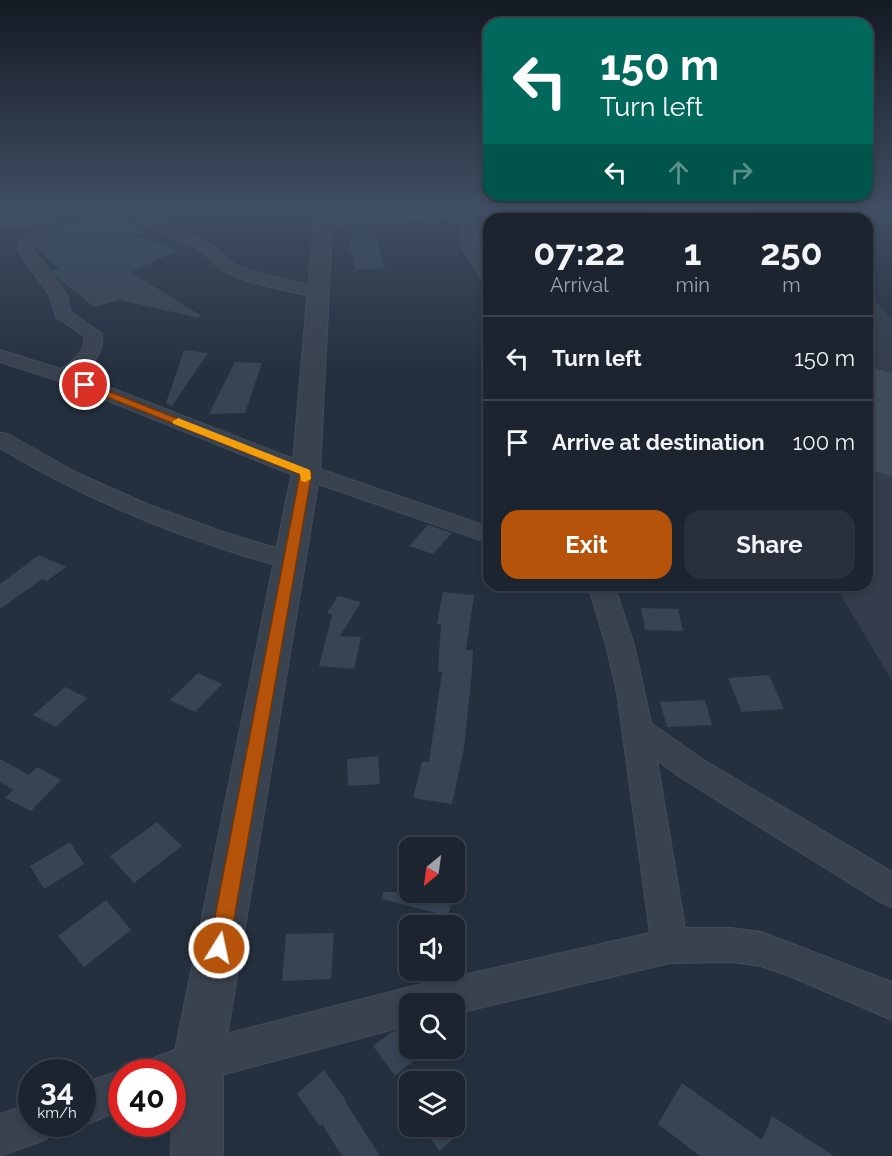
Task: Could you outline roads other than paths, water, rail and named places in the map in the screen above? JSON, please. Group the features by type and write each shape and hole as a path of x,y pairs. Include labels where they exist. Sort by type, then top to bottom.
{"street":[{"path":"35,263 58,295 62,313 93,334 95,343 92,352 63,376"},
{"path":"222,263 235,271 319,293"},
{"path":"185,1059 290,561 306,472 321,263"},
{"path":"0,356 63,376 306,472 483,533"},
{"path":"0,439 76,483 130,507 239,546 290,561"},
{"path":"603,591 620,645 631,692 670,946"},
{"path":"635,728 691,768 892,891"},
{"path":"465,993 670,946 731,945 761,949 892,1001"},
{"path":"186,1066 399,1009"},
{"path":"186,1086 197,1156"},
{"path":"0,1136 18,1129"}]}
